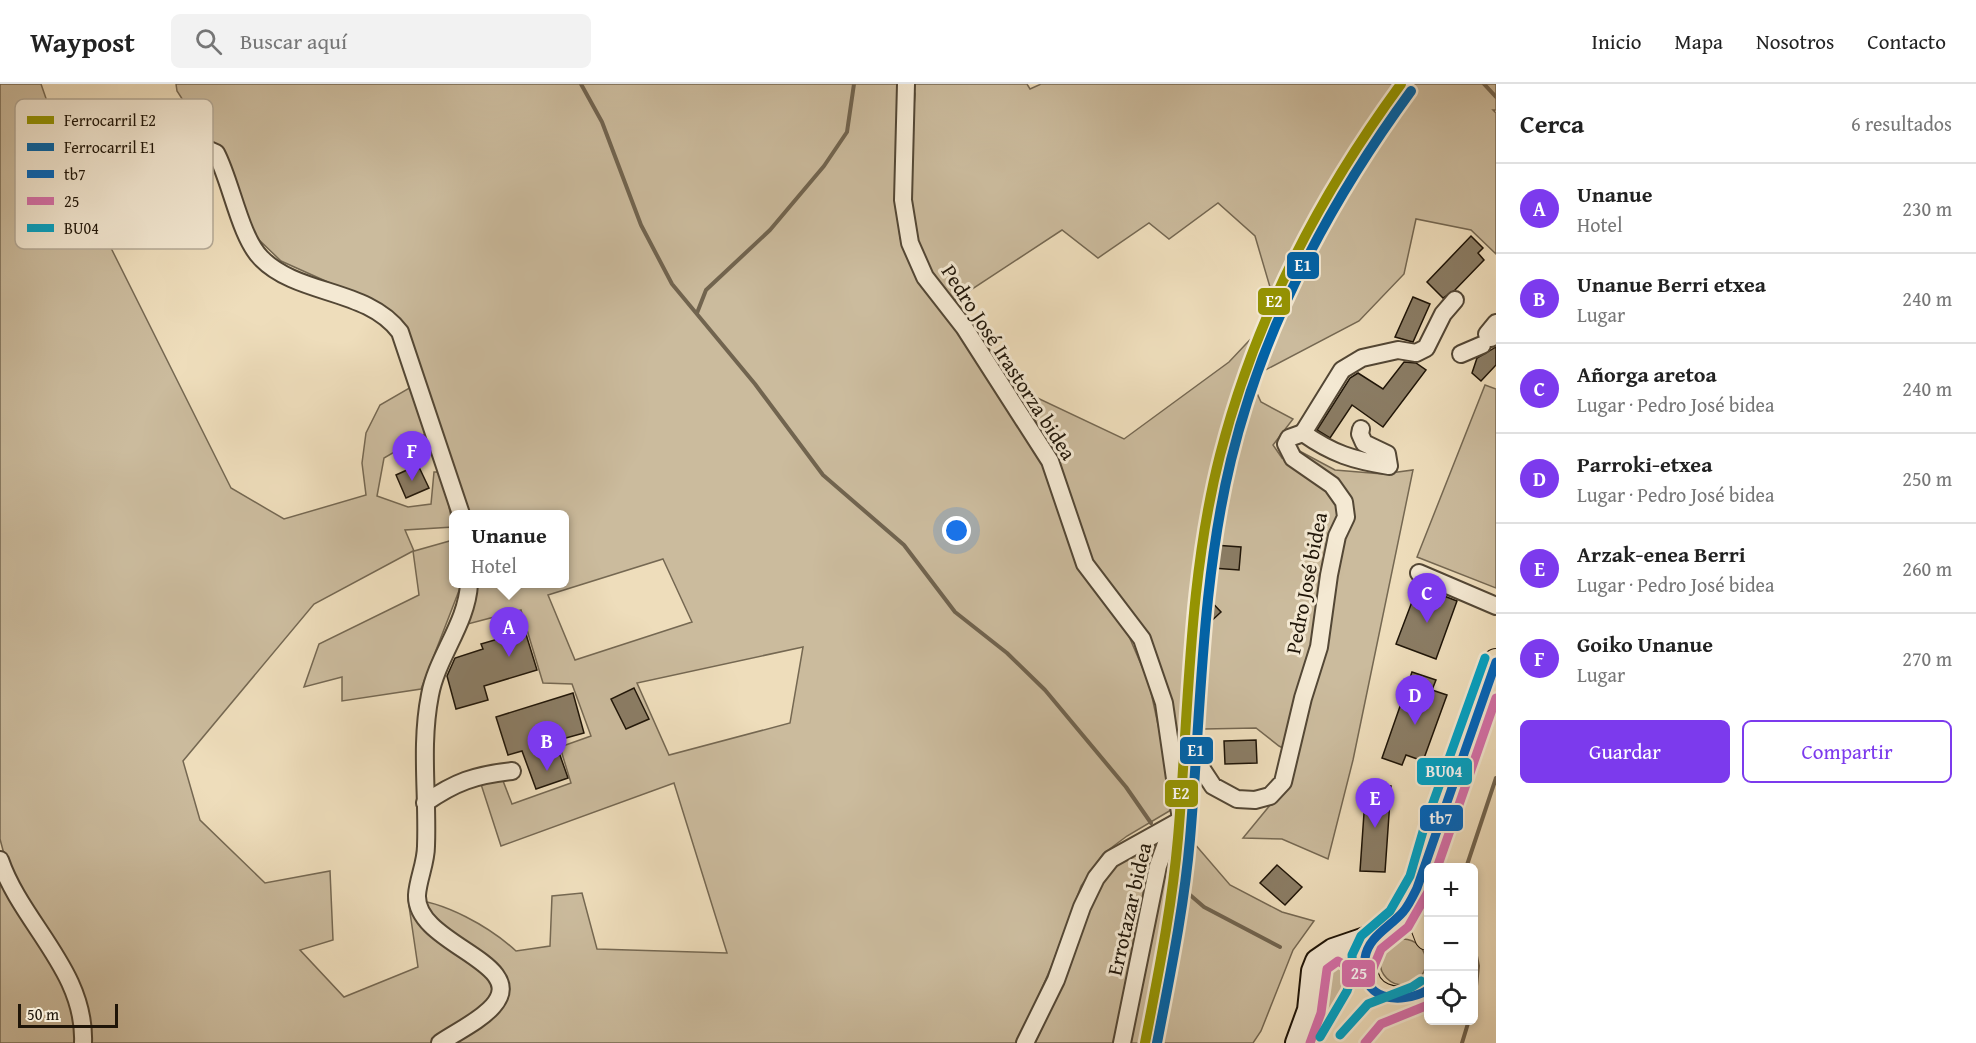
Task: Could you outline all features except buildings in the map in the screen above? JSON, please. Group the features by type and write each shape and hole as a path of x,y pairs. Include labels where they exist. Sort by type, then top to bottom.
{"main road":[{"path":"1330,1043 1346,1020 1365,969 1366,951 1381,933 1399,919 1421,881 1435,832 1496,662"},
{"path":"1421,881 1424,927"},
{"path":"1381,933 1406,927 1424,934"},
{"path":"1365,969 1377,992 1396,1001 1417,996"},
{"path":"1349,1043 1374,1014 1417,996"}],"street":[{"name":"Pedro José Irastorza bidea","path":"906,84 903,200 910,243 925,277 964,327 1050,461 1085,564 1142,639 1164,703 1173,750 1181,820"},
{"path":"213,152 216,153 258,256 289,276 381,313 400,332 460,510"},
{"path":"1361,429 1360,434 1364,443 1387,454 1389,466 1351,459 1327,449 1303,433 1342,370 1362,358 1398,350 1416,353 1426,348 1443,314 1455,300"},
{"path":"1496,323 1487,334 1491,338 1496,334"},
{"path":"1461,354 1482,345"},
{"name":"Pedro José bidea","path":"1173,750 1190,752 1214,786 1237,799 1255,800 1270,796 1282,782 1303,698 1319,647 1337,536 1346,517 1344,502 1332,485 1293,458 1286,444 1289,438 1303,433"},
{"path":"1419,573 1496,606"},
{"path":"440,1043 493,1006 499,993 499,981 484,962 436,932 420,915 417,896 426,848 424,744 430,695 437,669 460,618 468,588"},
{"path":"425,803 448,787 476,775 512,771"},
{"name":"Errotazar bidea","path":"1025,1043 1056,980 1082,908 1096,878 1111,859 1181,820"},
{"name":"Errotazar bidea","path":"1122,1043 1158,866 1167,841 1181,820"},
{"path":"0,860 18,901 62,965 78,1001 84,1026 83,1043"},
{"path":"1297,1043 1306,1019 1313,971 1317,961 1334,950 1381,933"},
{"path":"1341,949 1365,969"}],"shaded area":[{"path":"0,84 41,84 46,99 15,99 15,249 112,249 231,488 284,519 366,495 362,463 366,433 380,405 411,387 427,433 384,458 377,496 408,507 431,504 434,472 442,472 450,510 449,527 405,530 414,551 449,541 449,588 460,588 421,689 342,701 342,677 304,687 319,644 419,595 413,551 314,604 183,761 200,820 265,883 330,871 333,940 300,950 344,997 418,967 408,899 436,905 466,917 493,933 516,951 550,946 552,896 582,893 597,949 727,953 674,783 501,846 478,775 498,768 512,804 571,783 560,747 591,736 572,684 543,683 521,610 464,625 477,588 569,588 569,510 464,510 404,324 390,310 281,261 255,236 222,150 213,143 213,99 182,99 176,84 900,84 896,193 900,238 912,267 961,331 1047,470 1125,627 1149,683 1162,743 1171,810 1127,836 1103,854 1081,886 1052,965 1018,1043 88,1043 89,1031 8,869 0,839","holes":["663,559 692,622 575,660 548,595","803,647 790,723 669,755 637,683"]},
{"path":"912,84 1027,84 1030,89 1041,84 1496,84 1496,110 1493,110 1496,113 1496,254 1471,230 1416,219 1404,274 1359,321 1250,378 1261,402 1293,419 1273,445 1282,458 1292,447 1335,470 1383,474 1413,470 1353,760 1328,859 1282,839 1243,838 1285,787 1296,755 1279,746 1256,728 1204,729 1203,746 1178,743 1165,686 1083,544 1065,479 1010,385 1124,439 1229,362 1277,311 1255,236 1218,203 1169,239 1149,223 1098,258 1062,230 951,303 924,265 912,226 909,181 915,94"},
{"path":"1485,385 1496,389 1496,588 1417,557"},
{"path":"1177,835 1187,835 1230,885 1282,912 1314,921 1293,950 1261,1031 1253,1043 1128,1043 1155,900"},
{"path":"1149,844 1157,845 1159,853 1147,879 1129,986 1115,1043 1035,1043 1060,990 1099,881 1111,868"},
{"path":"0,874 15,907 65,984 72,1006 76,1043 0,1043"},
{"path":"1403,939 1419,946 1424,953 1424,971 1419,978 1403,985 1387,978 1380,962 1387,946"},
{"path":"1341,958 1351,961 1356,970 1323,1043 1303,1043 1327,964"}],"waterway":[{"path":"581,84 602,122 641,225 672,284 755,384 823,475 904,545 955,612 1007,653 1045,690 1126,787 1151,823"},
{"path":"697,313 706,290 770,230 824,166 847,132 854,84"},
{"path":"1484,84 1496,97"},
{"path":"1468,863 1496,778"},
{"path":"1182,888 1204,907 1280,947"},
{"path":"1462,1043 1467,1025"}],"rail line":[{"name":"E2","path":"1145,1043 1172,890 1178,838 1191,646 1201,550 1220,455 1251,356 1292,261 1343,171 1401,84"},
{"name":"E1","path":"1157,1043 1184,890 1213,554 1231,460 1262,361 1303,266 1353,177 1411,91"}],"transit line":[{"name":"BU04","path":"1320,1037 1347,991 1353,973 1352,955 1361,936 1390,911 1410,876 1424,828 1485,658"},
{"name":"tb7","path":"1424,992 1405,998 1393,998 1374,991 1368,983 1365,958 1370,944 1403,912 1417,888 1496,662"},
{"name":"25","path":"1439,863 1496,698"},
{"name":"25","path":"1310,1043 1321,1013 1327,969 1338,961 1360,974 1371,973 1381,949 1408,927 1424,899"},
{"name":"BU04","path":"1340,1035 1368,1004 1412,987 1421,981"},
{"name":"25","path":"1365,1043 1381,1024 1424,1007"}],"place":[{"name":"Goiko Unanue","path":"412,481"},
{"name":"Añorga aretoa","path":"1427,623"},
{"name":"Unanue","path":"509,657"},
{"name":"Parroki-etxea","path":"1415,725"},
{"name":"Unanue Berri etxea","path":"547,771"},
{"name":"Arzak-enea Berri","path":"1375,828"}]}
